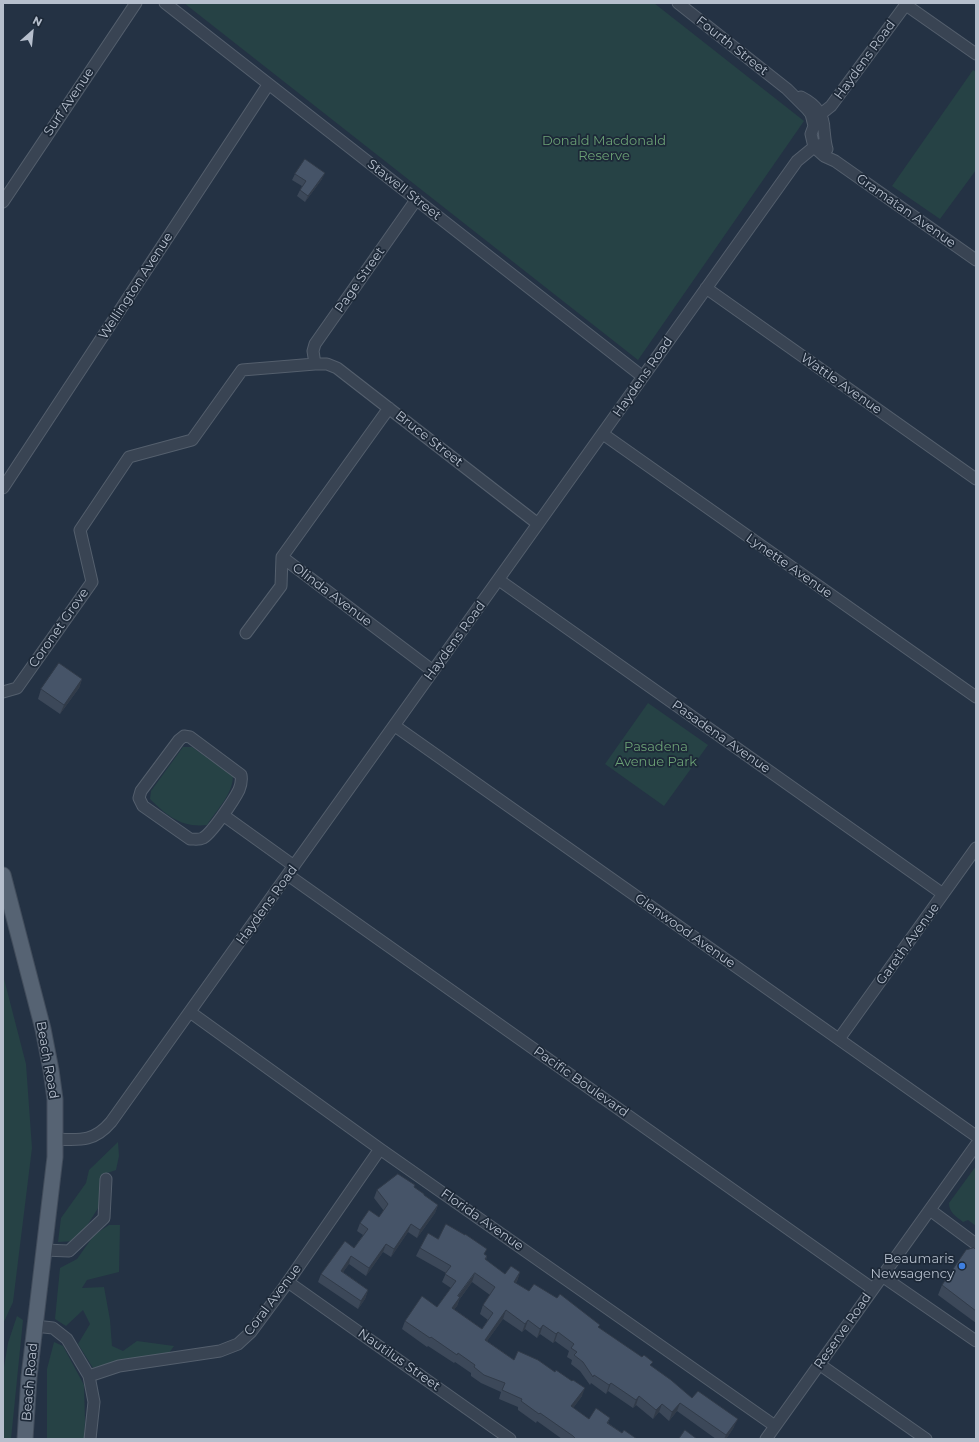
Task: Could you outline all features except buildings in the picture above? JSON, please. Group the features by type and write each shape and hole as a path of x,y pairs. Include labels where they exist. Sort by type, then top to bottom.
{"main road":[{"name":"Beach Road","path":"3,875 43,1029 55,1099 56,1139 52,1189 29,1377 25,1439"}],"street":[{"name":"Surf Avenue","path":"3,202 136,3"},
{"name":"Stawell Street","path":"164,3 643,377"},
{"name":"Fourth Street","path":"678,3 787,89 809,100 817,116"},
{"path":"906,4 976,54"},
{"name":"Haydens Road","path":"817,116 831,106 906,4"},
{"name":"Wellington Avenue","path":"3,488 268,85"},
{"path":"817,116 824,128 825,143"},
{"path":"814,147 811,134 817,116"},
{"name":"Haydens Road","path":"56,1139 88,1139 104,1130 111,1122 499,580 797,160 814,147 825,143"},
{"name":"Gramatan Avenue","path":"825,143 827,151 835,161"},
{"name":"Gramatan Avenue","path":"814,147 824,156 835,161 976,260"},
{"name":"Page Street","path":"316,364 313,351 315,344 416,200"},
{"name":"Wattle Avenue","path":"706,288 976,479"},
{"name":"Bruce Street","path":"316,364 327,364 337,368 538,524"},
{"name":"Coronet Grove","path":"3,692 17,688 92,582 80,530 129,457 192,440 242,370 316,364"},
{"name":"Olinda Avenue","path":"388,408 282,558 433,671"},
{"name":"Lynette Avenue","path":"603,434 976,697"},
{"path":"246,633 281,586 282,558"},
{"name":"Pasadena Avenue","path":"499,580 943,894"},
{"name":"Glenwood Avenue","path":"394,726 976,1136"},
{"path":"184,736 190,737 242,775 239,789 223,815 204,837 190,839 143,806 139,798 141,791 179,740 184,736"},
{"path":"223,815 294,866"},
{"name":"Gareth Avenue","path":"839,1039 976,848"},
{"name":"Pacific Boulevard","path":"288,875 873,1288"},
{"name":"Florida Avenue","path":"190,1012 380,1149 776,1426"},
{"name":"Reserve Road","path":"766,1439 976,1144"},
{"name":"Coral Avenue","path":"89,1376 119,1366 220,1351 238,1344 251,1332 288,1282 380,1149"},
{"path":"44,1250 69,1251 104,1218 106,1179"},
{"path":"930,1210 976,1244"},
{"path":"882,1276 976,1341"},
{"name":"Nautilus Street","path":"288,1282 510,1439"},
{"name":"Beach Road","path":"35,1326 54,1328 67,1339 89,1376 94,1402 90,1439"},
{"path":"819,1364 926,1439"}],"green space":[{"name":"Donald Macdonald Reserve","path":"184,3 654,3 804,121 638,360"},
{"path":"973,70 976,72 976,170 940,219 892,186"},
{"name":"Pasadena Avenue Park","path":"648,703 708,745 664,806 605,764"},
{"path":"183,747 192,747 233,776 227,796 207,825 190,825 182,823 163,811 150,799 151,791"},
{"path":"3,975 26,1064 32,1148 13,1302 3,1324"},
{"path":"118,1142 119,1156 116,1170 101,1175 100,1205 83,1232 75,1241 58,1242 61,1218 86,1183 89,1170"},
{"path":"976,1166 976,1226 968,1220 963,1222 955,1216 950,1209 949,1203"},
{"path":"109,1225 120,1225 119,1272 87,1280 82,1288 104,1287 110,1320 112,1346 123,1351 137,1341 174,1346 169,1353 93,1368 78,1344 90,1324 83,1310 66,1326 55,1319 60,1268 77,1259 94,1235"},
{"path":"17,1316 23,1320 11,1439 3,1439 3,1373 8,1343"},
{"path":"54,1342 63,1346 84,1385 84,1439 47,1439 47,1369"}],"place":[{"name":"Beaumaris Newsagency","path":"962,1266"}]}
